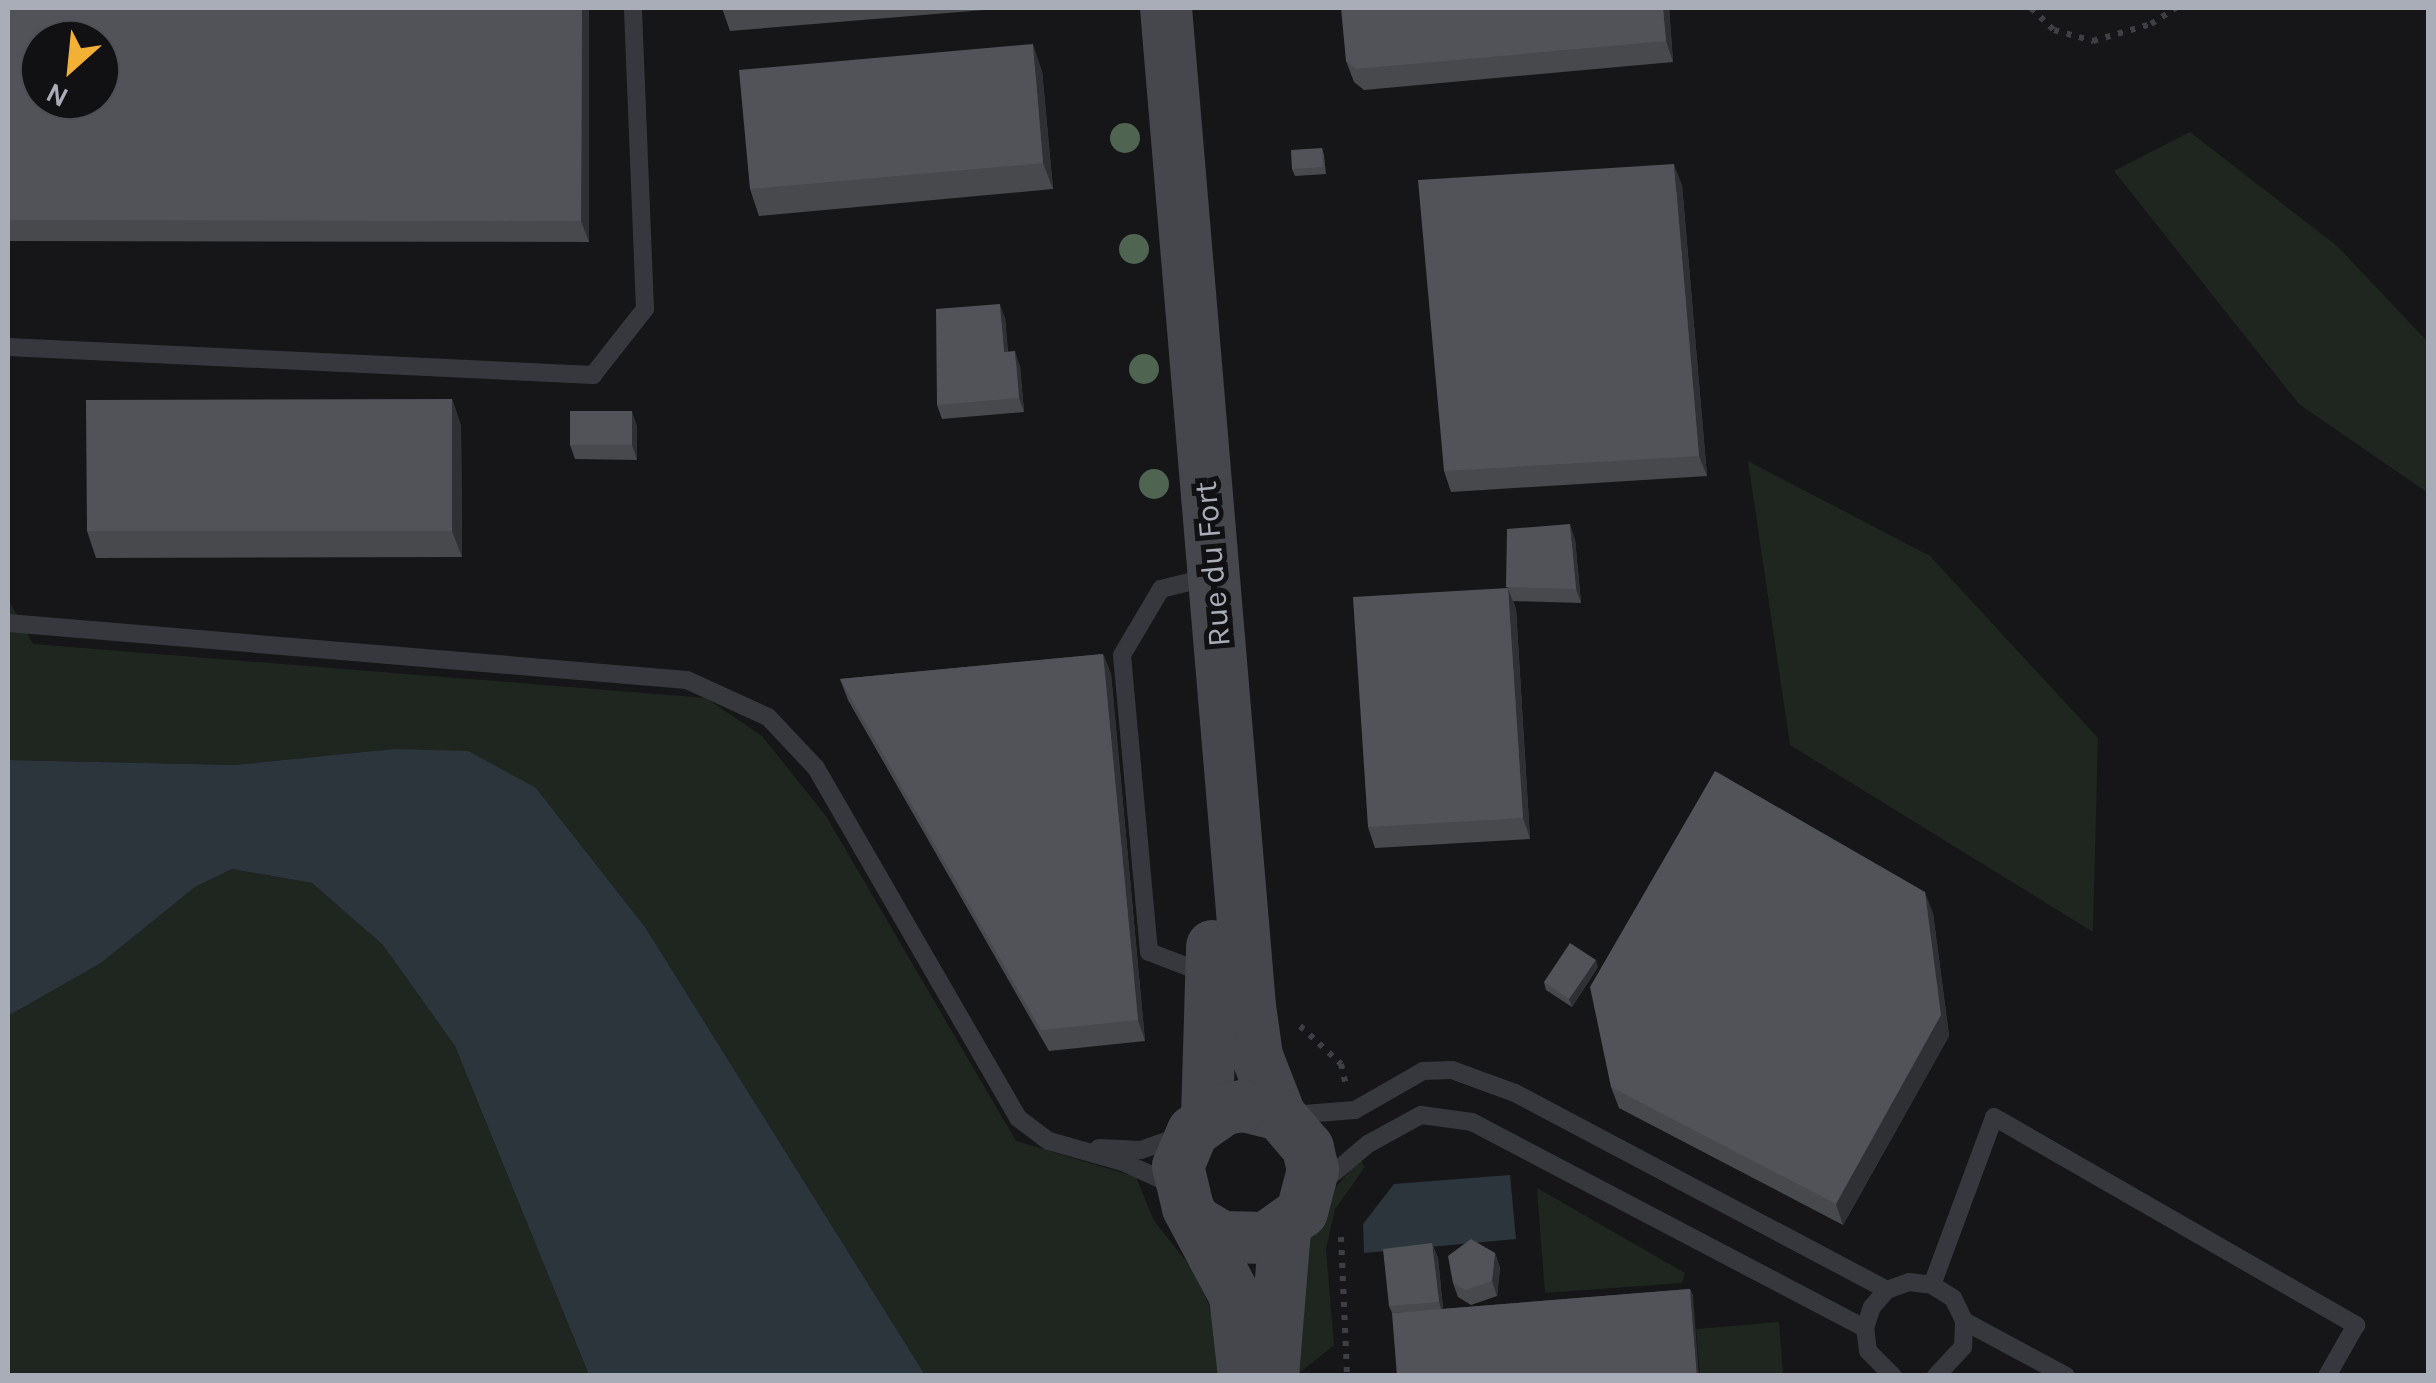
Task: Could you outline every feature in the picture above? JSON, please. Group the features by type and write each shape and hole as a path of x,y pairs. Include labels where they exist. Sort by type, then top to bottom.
{"main road":[{"name":"Rue du Fort","path":"1133,8 1198,578"},
{"name":"Rue du Fort","path":"1166,8 1198,578 1232,981 1280,1115 1308,1148 1313,1214 1273,1376"},
{"name":"Rue du Fort","path":"1191,1207 1178,1166 1200,1125 1232,981"},
{"path":"1200,1125 1243,1106 1280,1115"},
{"path":"1191,1207 1244,1241 1313,1214"},
{"path":"1191,1207 1236,1296 1244,1376"}],"lane":[{"path":"8,347 593,375 645,310 632,8"},
{"path":"8,623 688,680 768,717 816,768 1018,1118 1048,1141 1141,1150 1200,1125"},
{"path":"1280,1115 1355,1110 1423,1072 1452,1070 1515,1093 1887,1290"},
{"path":"1313,1214 1368,1144 1421,1115 1472,1122 1865,1328"},
{"path":"1932,1285 1994,1117 2356,1325 2327,1376"},
{"path":"1069,1146 1191,1207"},
{"path":"1885,1373 1868,1350 1865,1328 1872,1307 1887,1290 1909,1282 1932,1285 1953,1298 1964,1320 1963,1347 1936,1376"},
{"path":"1964,1320 2066,1376"}],"path":[{"path":"2031,8 2054,30 2093,41 2151,24 2176,8"},
{"path":"1313,1214 1347,1376"}],"shaded area":[{"path":"2190,132 2337,246 2428,342 2428,493 2299,404 2114,171"},
{"path":"1748,461 1930,556 2098,738 2093,932 1790,745"},
{"path":"8,599 33,644 706,698 762,736 826,816 1016,1141 1136,1177 1154,1221 1194,1271 1209,1305 1224,1375 925,1375 645,927 536,788 394,749 235,765 8,760"},
{"path":"394,749 468,751 536,788 645,927 925,1375 589,1375 455,1046 383,945 312,883 232,869 195,887 101,963 8,1016 8,760 235,765"},
{"path":"232,869 312,883 383,945 455,1046 589,1375 8,1375 8,1016 101,963 195,887"},
{"path":"1360,1160 1365,1167 1335,1209 1326,1249 1334,1345 1297,1375 1287,1280 1332,1191"},
{"path":"1510,1175 1516,1239 1364,1253 1363,1224 1394,1184"},
{"path":"1537,1188 1685,1273 1682,1283 1545,1293"},
{"path":"1779,1322 1783,1375 1700,1375 1696,1329"}],"building":[{"path":"8,8 582,8 581,221 8,220"},
{"path":"1341,8 1663,8 1666,41 1356,69 1346,61"},
{"path":"1033,44 1043,163 750,189 739,70"},
{"path":"1322,148 1323,167 1292,169 1291,150"},
{"path":"1674,164 1699,456 1444,471 1418,180"},
{"path":"1000,304 1004,352 1015,351 1019,398 937,405 936,309"},
{"path":"452,399 452,531 87,531 86,400"},
{"path":"570,411 632,411 632,445 570,445"},
{"path":"1570,524 1576,589 1506,587 1507,529"},
{"path":"1508,588 1523,818 1368,827 1353,597"},
{"path":"1103,654 1138,1020 1041,1030 840,679"},
{"path":"1715,771 1925,892 1941,1015 1836,1204 1611,1087 1590,987"},
{"path":"1570,943 1596,960 1569,999 1544,982"},
{"path":"1471,1239 1495,1253 1492,1281 1466,1290 1453,1283 1448,1256"},
{"path":"1432,1243 1439,1302 1389,1306 1383,1249"},
{"path":"1690,1289 1697,1376 1397,1376 1392,1313"}]}
